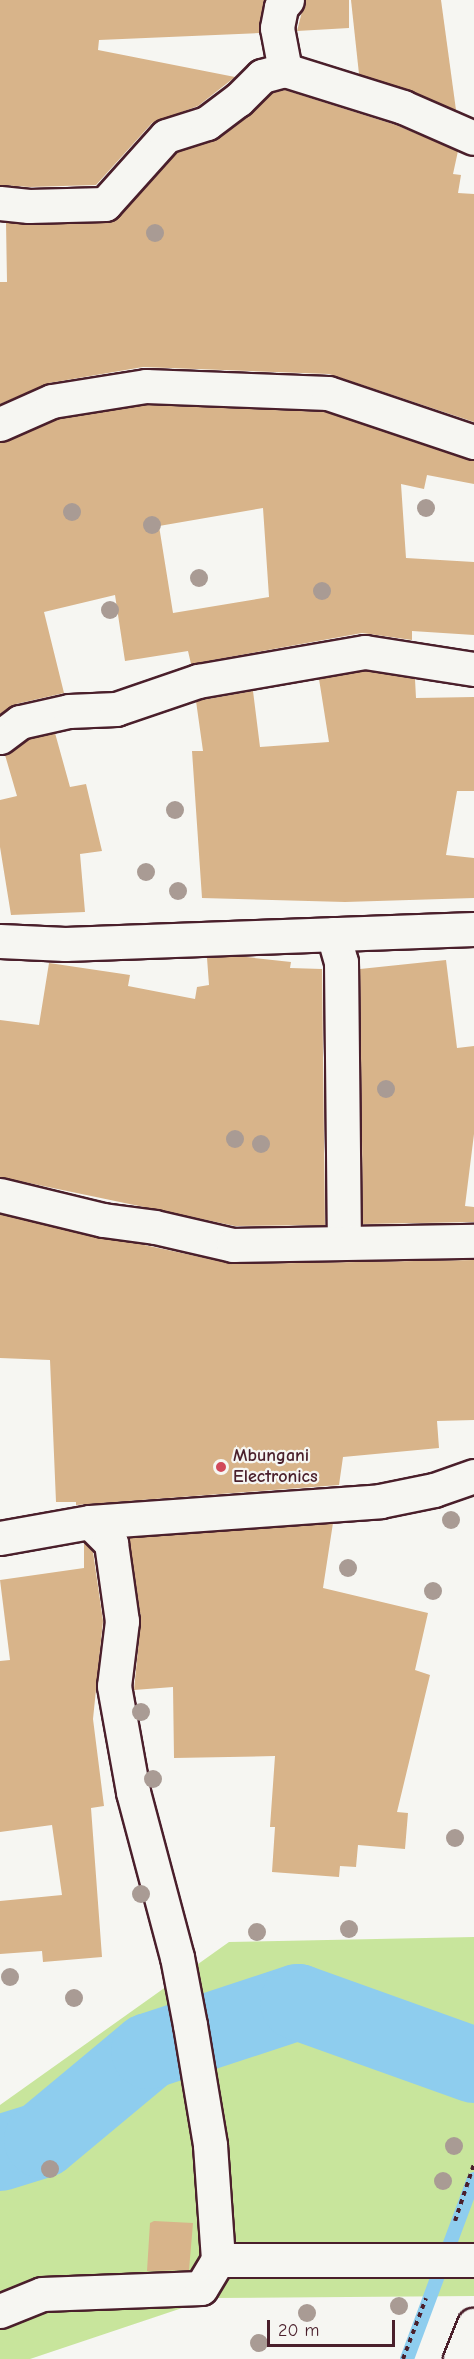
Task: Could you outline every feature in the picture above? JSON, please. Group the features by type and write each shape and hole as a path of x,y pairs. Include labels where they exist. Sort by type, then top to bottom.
{"street":[{"path":"285,70 277,28 281,7 287,0"},
{"path":"0,203 29,207 105,204 166,136 207,123 238,100 262,76 285,70 403,107 474,138"},
{"path":"0,424 52,401 146,386 328,393 474,442"},
{"path":"0,736 20,723 69,711 116,709 198,681 365,652 474,669"},
{"path":"0,941 65,944 474,929"},
{"path":"333,934 341,962 344,1241"},
{"path":"0,1194 103,1220 155,1227 232,1245 344,1241 474,1241"},
{"path":"0,1538 90,1522 380,1501 434,1490 474,1476"},
{"path":"0,2311 42,2294 201,2288 218,2260 210,2145 186,2002 133,1792 114,1686 122,1621 111,1543 90,1522"},
{"path":"218,2260 474,2260"},
{"path":"460,2359 474,2325"}],"green space":[{"path":"474,1937 474,2296 212,2298 30,2359 0,2359 0,2105 229,1942"}],"building":[{"path":"0,0 264,0 259,33 99,40 98,50 235,77 198,106 152,123 96,185 30,187 0,185"},
{"path":"305,0 349,0 349,28 297,31"},
{"path":"351,0 441,0 456,110 359,74"},
{"path":"285,90 396,125 458,151 453,174 461,175 458,193 474,194 474,422 329,374 143,367 49,383 0,404 0,282 7,282 6,222 113,221 177,152 218,138 272,93"},
{"path":"147,405 325,412 474,460 474,484 427,475 424,489 401,484 406,558 474,562 474,635 412,631 412,640 362,633 191,664 188,651 125,661 115,595 44,612 64,693 16,704 0,714 0,442 57,419","holes":["263,508 269,597 173,613 159,526"]},
{"path":"365,671 415,679 416,698 474,697 474,791 457,791 446,855 474,858 474,898 345,902 202,898 192,751 203,751 196,701 253,691 260,747 329,742 319,679"},
{"path":"55,733 70,787 86,784 102,851 80,854 85,912 11,915 0,847 0,800 17,796 5,755 28,739"},
{"path":"237,956 291,962 290,968 322,969 325,1225 235,1226 0,1177 0,1020 39,1025 49,963 130,975 128,986 195,999 197,987 209,985 207,958"},
{"path":"446,960 457,1048 474,1046 474,1134 465,1206 474,1207 474,1222 363,1224 360,969"},
{"path":"0,1214 233,1264 474,1260 474,1420 437,1421 439,1448 343,1457 339,1485 76,1505 76,1502 56,1502 50,1360 0,1358"},
{"path":"333,1523 323,1588 428,1613 415,1670 430,1675 397,1812 408,1813 405,1849 358,1845 356,1867 340,1866 339,1877 272,1872 275,1827 270,1827 275,1756 174,1758 173,1687 134,1690 141,1619 129,1538"},
{"path":"84,1542 93,1552 103,1621 93,1719 104,1806 91,1808 102,1957 43,1962 42,1951 0,1954 0,1901 62,1895 52,1825 0,1832 0,1661 10,1660 0,1580 84,1568"},
{"path":"154,2221 193,2223 189,2270 147,2271 150,2223"}],"waterway":[{"path":"0,2153 42,2140 149,2051 298,2002 474,2065"},
{"path":"407,2359 474,2179"}],"place":[{"name":"Mbungani Electronics","path":"221,1467"}]}
